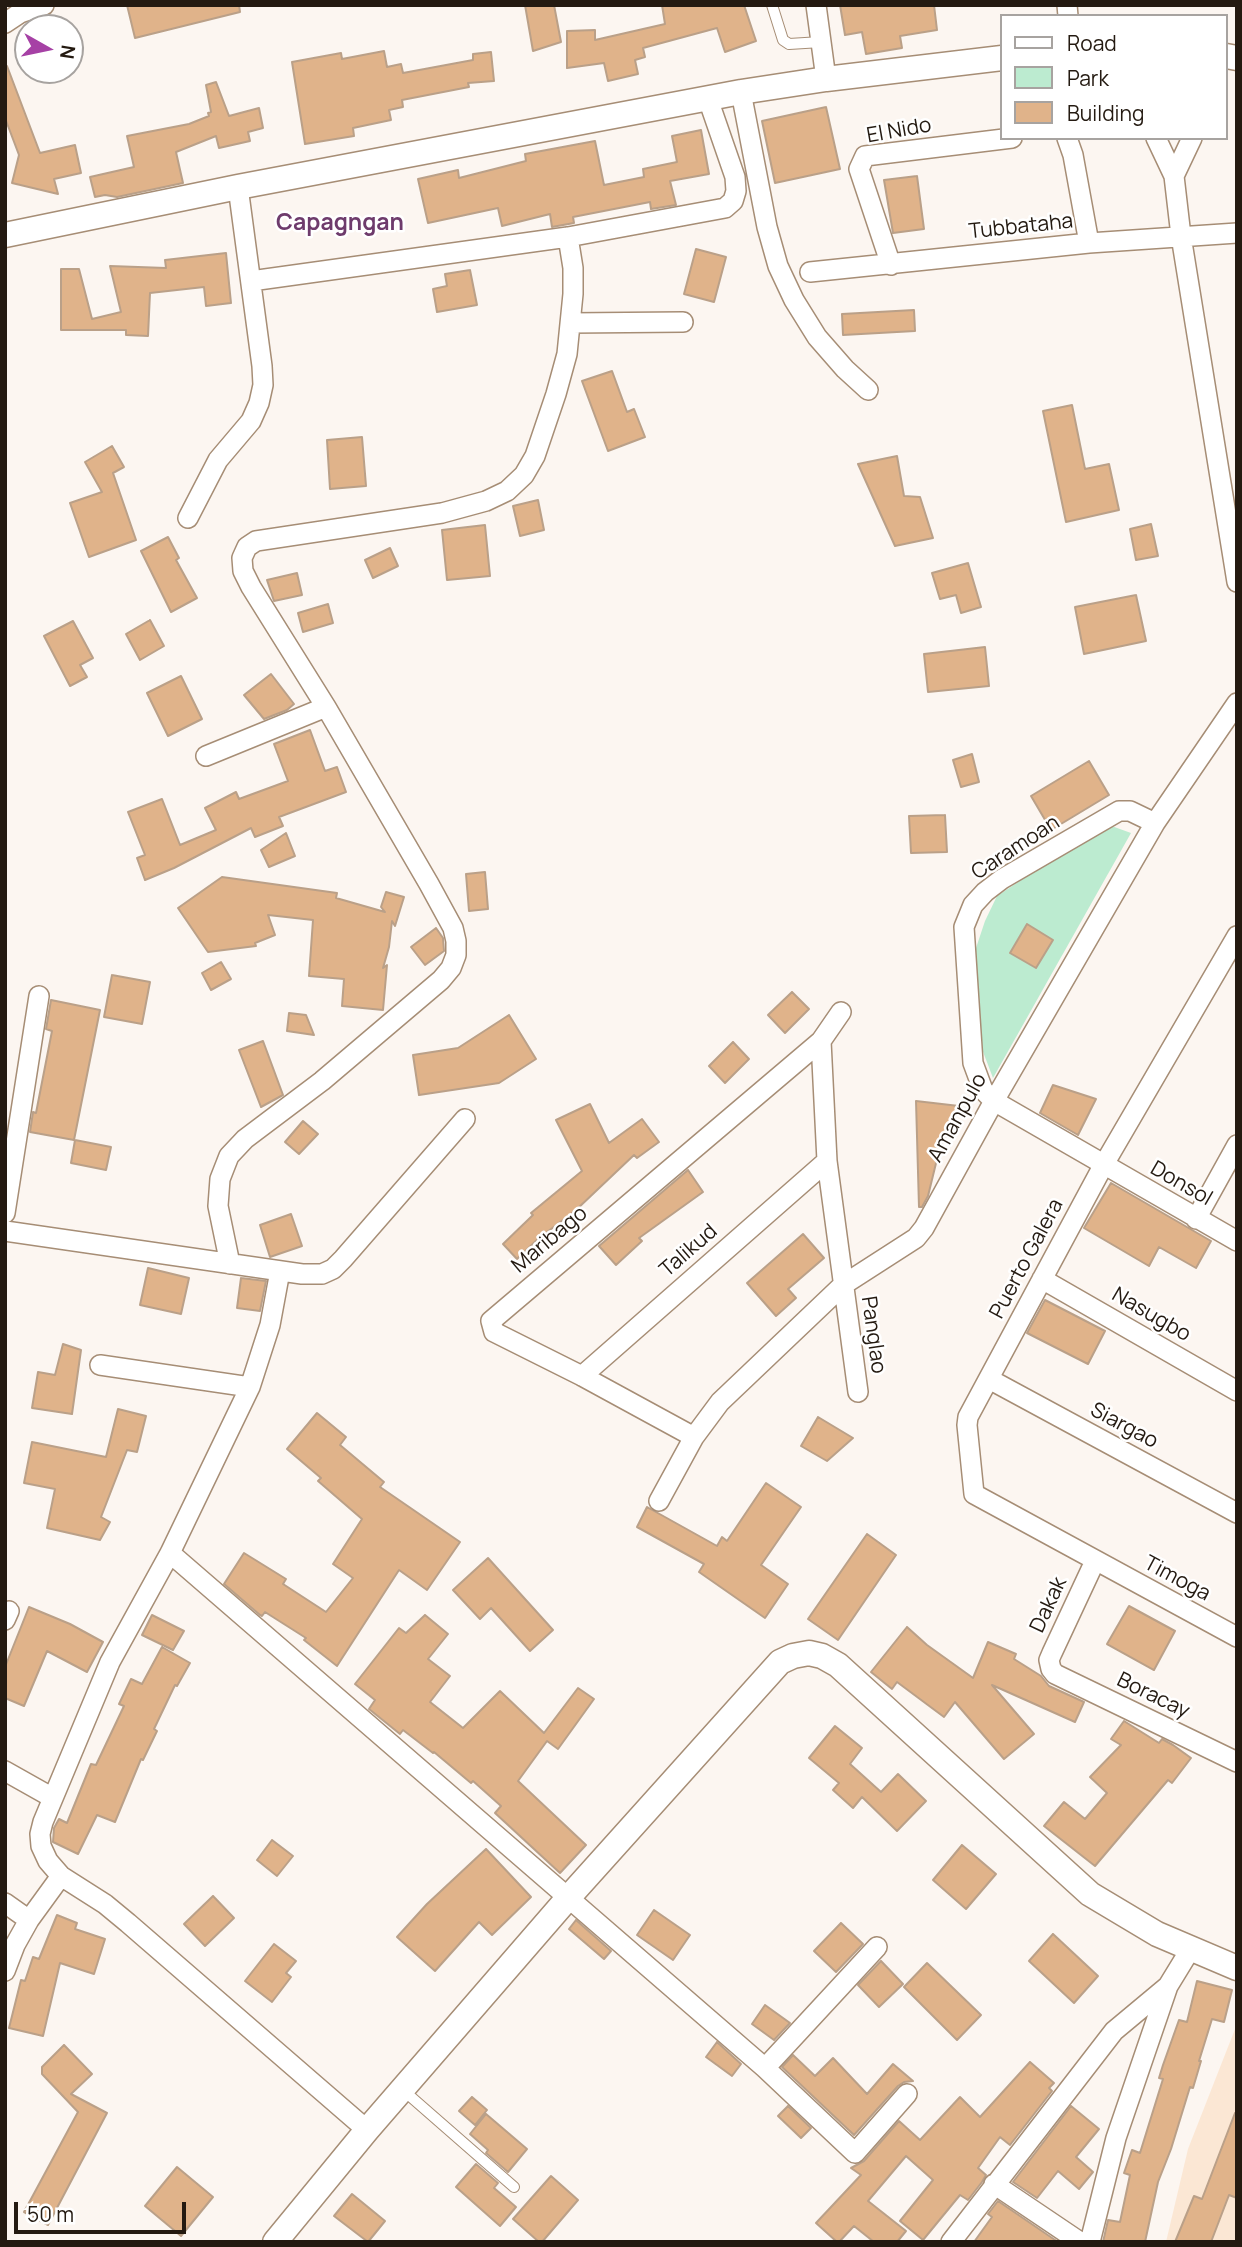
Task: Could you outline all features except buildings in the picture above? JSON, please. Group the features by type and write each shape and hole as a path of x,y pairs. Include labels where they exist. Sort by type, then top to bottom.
{"street":[{"path":"5,23 20,13 44,5"},
{"path":"816,5 826,79"},
{"path":"5,234 741,92 1000,58"},
{"path":"741,92 767,227 778,266 794,300 817,337 868,390"},
{"path":"251,281 568,237 725,208 733,201 736,177 708,99"},
{"name":"El Nido","path":"891,265 859,169 864,156 1000,139"},
{"path":"1068,140 1073,155 1088,243"},
{"path":"1156,140 1174,176 1181,236 1237,582"},
{"path":"1174,176 1191,140"},
{"path":"188,518 218,460 251,421 259,403 262,385 262,366 238,187"},
{"name":"Tubbataha","path":"810,272 1088,243 1237,233"},
{"path":"230,1264 218,1206 220,1179 229,1156 245,1139 322,1081 442,980 456,955 453,928 326,707 251,587 243,570 242,558 247,547 256,541 272,537 442,513 486,501 507,491 524,475 535,456 556,394 571,323 573,268 568,237"},
{"path":"571,323 683,323"},
{"name":"Amanpulo","path":"659,1501 694,1437 720,1402 843,1285 919,1234 1155,823 1237,703"},
{"path":"206,756 326,707"},
{"name":"Caramoan","path":"993,1101 983,1090 972,1063 964,927 973,905 1002,879 1119,811 1130,811 1155,823"},
{"name":"Puerto Galera","path":"1095,1561 973,1492 967,1421 1103,1166 1237,936"},
{"path":"5,1213 39,996"},
{"name":"Maribago","path":"694,1437 494,1332 491,1326 493,1318 821,1041 841,1012"},
{"path":"821,1041 827,1161 843,1285"},
{"name":"Donsol","path":"993,1101 1237,1241"},
{"path":"5,1231 312,1275 333,1269 465,1119"},
{"path":"1196,1219 1237,1145"},
{"name":"Talikud","path":"582,1376 827,1161"},
{"path":"280,1271 270,1325 250,1387 170,1553 110,1662 53,1798 40,1834 41,1846 48,1861 61,1876 105,1904 128,1923 367,2130"},
{"name":"Nasugbo","path":"1042,1279 1237,1391"},
{"name":"Panglao","path":"843,1285 858,1392"},
{"path":"100,1365 250,1387"},
{"name":"Siargao","path":"989,1379 1237,1513"},
{"path":"170,1553 765,2068 855,2153 907,2094"},
{"name":"Timoga","path":"1095,1561 1237,1637"},
{"name":"Dakak","path":"1051,1669 1049,1660 1095,1561"},
{"path":"275,2242 367,2130 568,1898 780,1662 793,1656 808,1653 822,1656 838,1665 1090,1894 1157,1934 1237,1968"},
{"name":"Boracay","path":"1051,1669 1055,1674 1237,1762"},
{"path":"5,1772 53,1798"},
{"path":"5,1971 29,1920 61,1876"},
{"path":"5,1903 29,1920"},
{"path":"765,2068 877,1947"},
{"path":"1090,2242 1116,2138 1168,1986 1191,1950"},
{"path":"951,2242 1114,2031 1168,1986"},
{"path":"994,2183 1080,2242"}],"lane":[{"path":"772,5 783,40 789,44 821,42"},
{"path":"402,2090 514,2187"}],"shaded area":[{"path":"1237,2024 1237,2242 1166,2242 1188,2149"}],"green space":[{"path":"1106,824 1131,833 993,1078 974,1028 972,960 985,921 997,896"}],"district":[{"name":"Capagngan","path":"340,224"}]}
